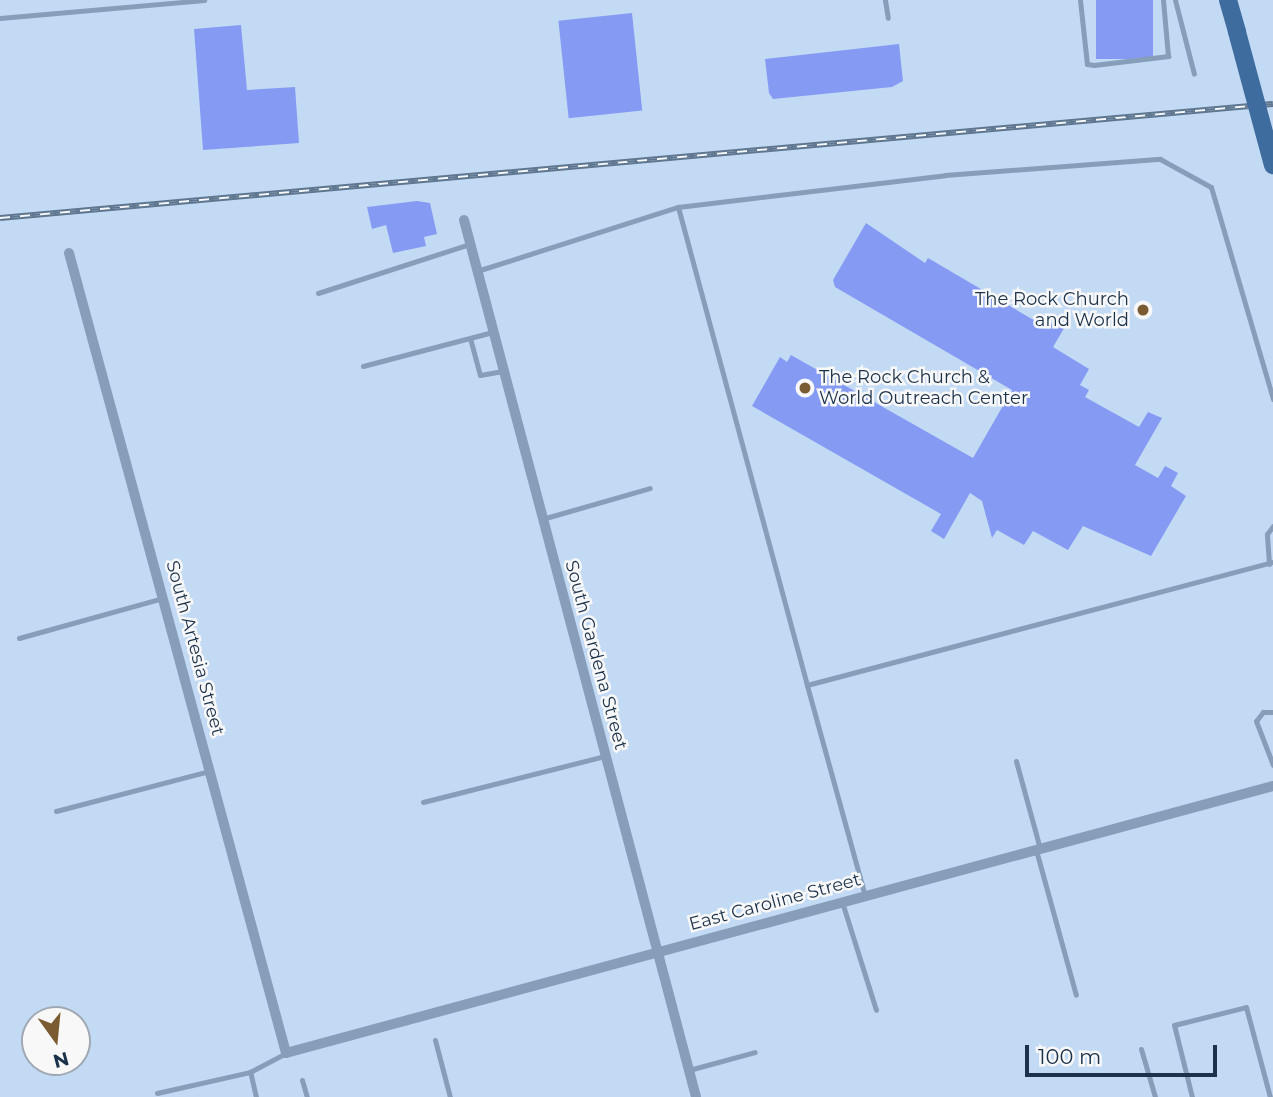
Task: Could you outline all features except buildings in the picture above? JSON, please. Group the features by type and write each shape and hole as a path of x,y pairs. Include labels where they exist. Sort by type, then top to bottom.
{"main road":[{"path":"1228,0 1273,165"}],"street":[{"name":"South Gardena Street","path":"464,220 696,1097"},
{"name":"South Artesia Street","path":"69,253 286,1053"},
{"name":"East Caroline Street","path":"286,1053 1273,786"}],"lane":[{"path":"0,18 141,2 204,0"},
{"path":"886,0 888,18"},
{"path":"1080,0 1087,64 1094,65 1168,56 1163,0"},
{"path":"1175,0 1194,74"},
{"path":"477,271 678,207 945,175 1160,159 1211,187 1273,399"},
{"path":"678,207 865,896"},
{"path":"318,293 470,244"},
{"path":"363,366 492,332"},
{"path":"470,338 480,375 503,371"},
{"path":"542,519 650,488"},
{"path":"807,685 1271,563 1267,534 1273,526"},
{"path":"19,638 163,598"},
{"path":"1273,712 1263,712 1256,721 1273,765"},
{"path":"424,802 605,755"},
{"path":"1016,761 1076,995"},
{"path":"56,811 210,771"},
{"path":"842,902 876,1010"},
{"path":"1192,1097 1174,1025 1246,1007 1270,1097"},
{"path":"435,1040 450,1097"},
{"path":"1141,1049 1155,1097"},
{"path":"689,1070 755,1052"},
{"path":"157,1093 250,1072 286,1053"},
{"path":"250,1072 256,1097"},
{"path":"302,1080 307,1097"}],"railway":[{"path":"0,218 1273,104"}],"place":[{"name":"The Rock Church and World","path":"1143,310"},
{"name":"The Rock Church & World Outreach Center","path":"805,388"}]}
